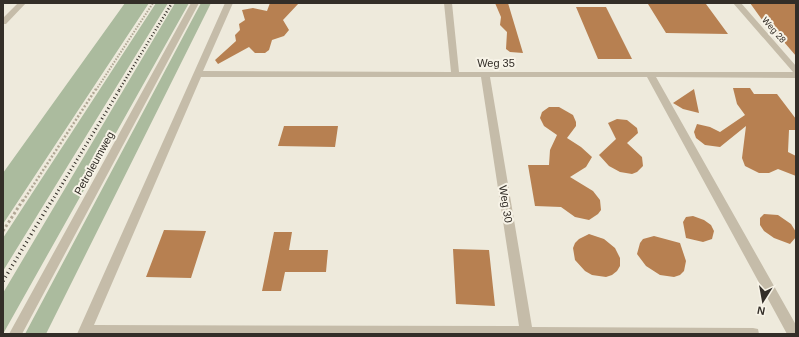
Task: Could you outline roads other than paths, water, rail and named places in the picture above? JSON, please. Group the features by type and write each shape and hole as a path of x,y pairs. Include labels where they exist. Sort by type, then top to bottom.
{"street":[{"path":"3,22 22,3"},
{"name":"Petroleumweg","path":"15,334 195,3"},
{"path":"229,3 84,332 753,334"},
{"path":"448,3 455,74"},
{"name":"Weg 28","path":"737,3 796,71"},
{"name":"Weg 35","path":"197,74 796,75"},
{"name":"Weg 30","path":"485,74 527,333"},
{"path":"650,75 794,334"}],"railway":[{"path":"119,90 172,3"},
{"path":"52,201 120,89"},
{"path":"3,281 52,200"}]}
